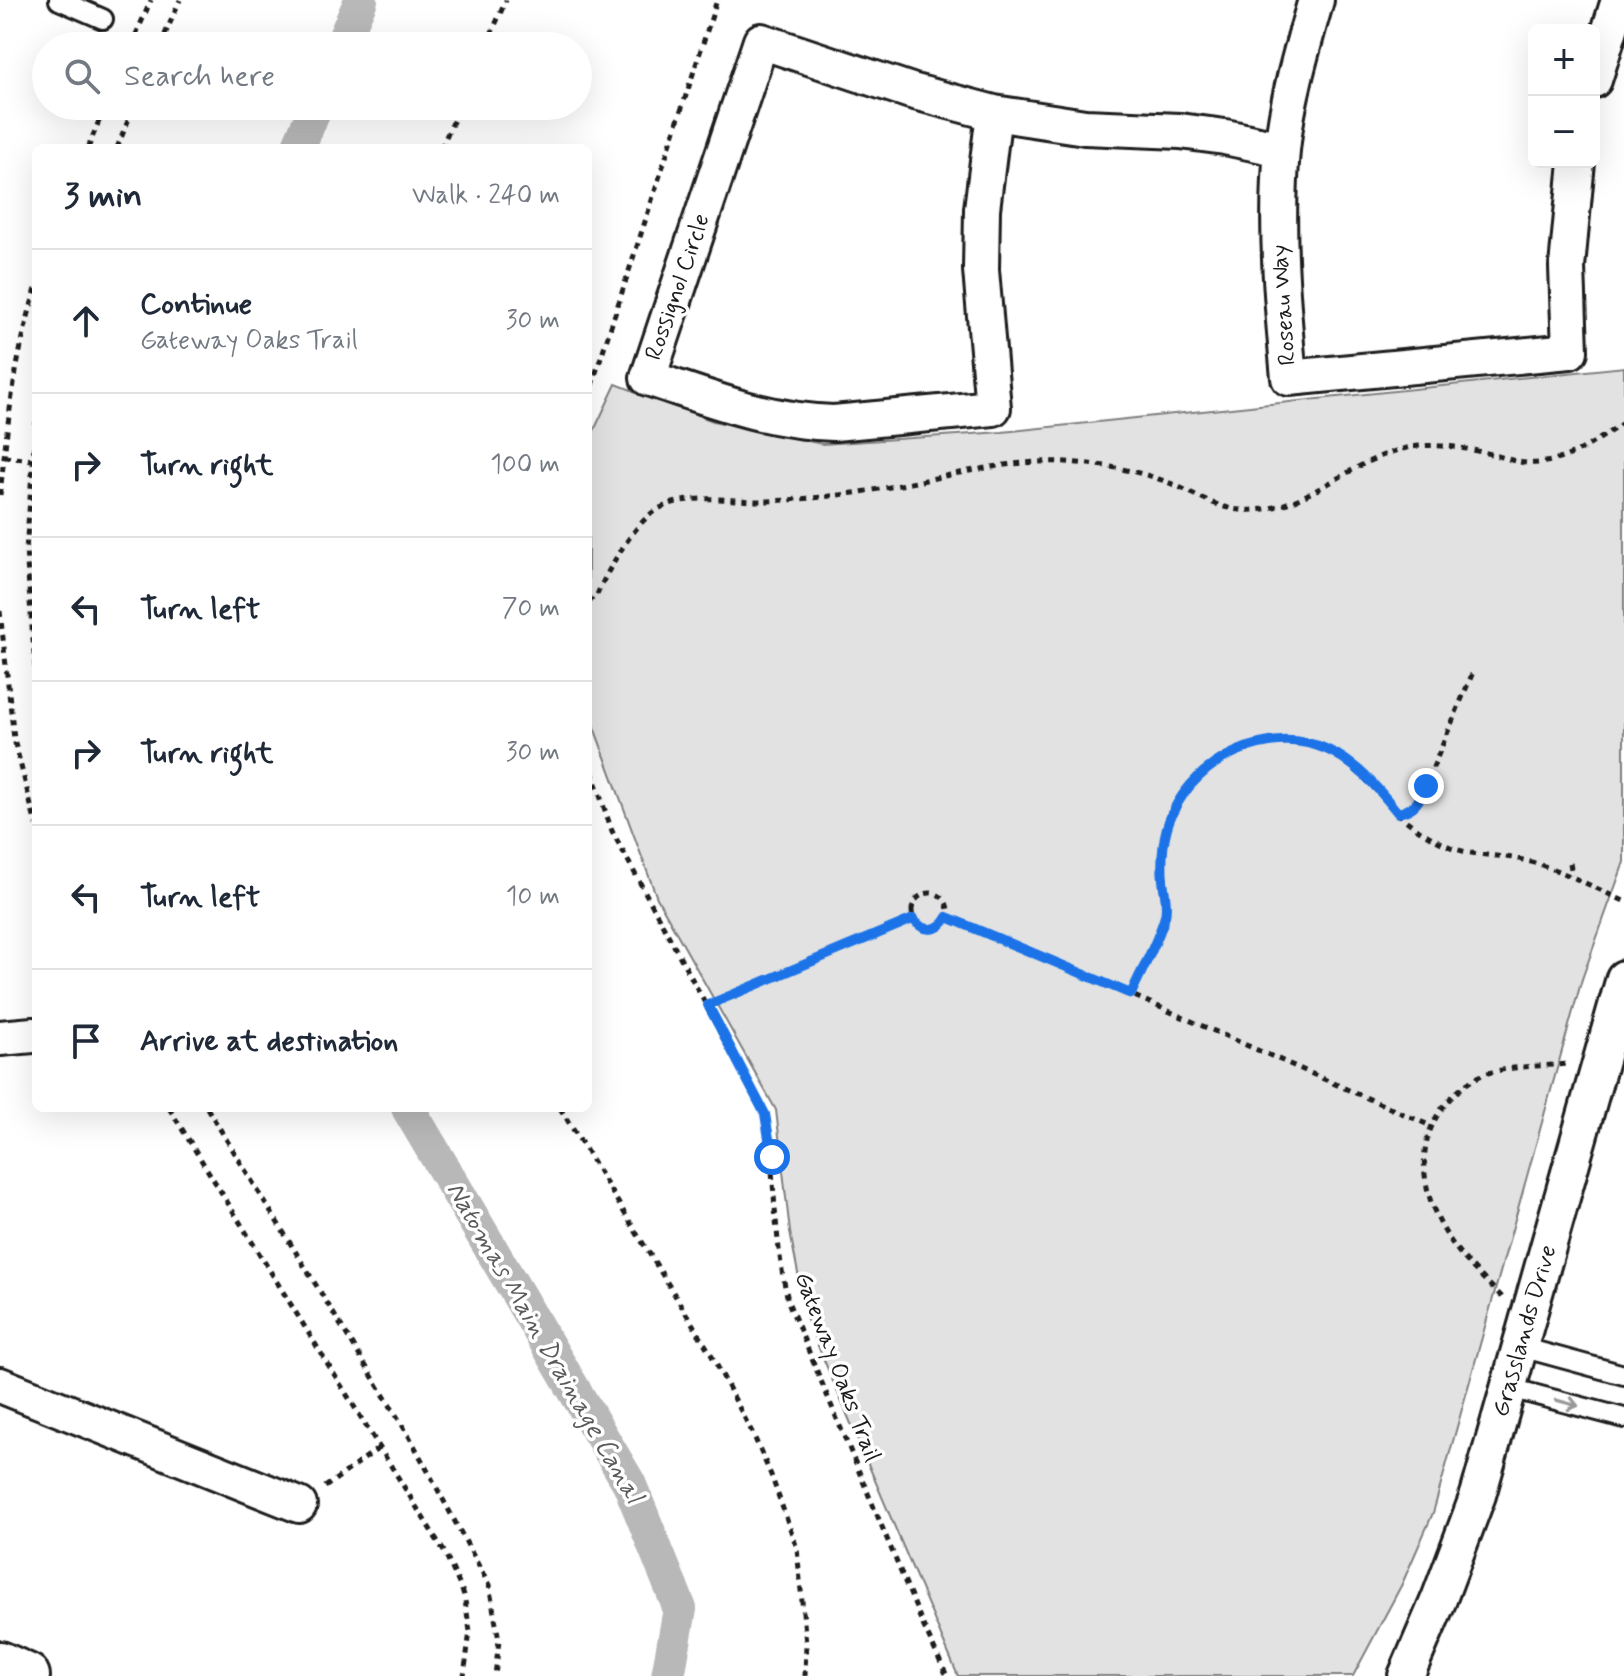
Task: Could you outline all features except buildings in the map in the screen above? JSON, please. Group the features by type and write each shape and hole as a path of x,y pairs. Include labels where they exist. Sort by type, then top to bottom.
{"main road":[{"path":"0,1664 27,1676"}],"street":[{"name":"Roseau Way","path":"1316,0 1295,77 1282,149 1278,253 1289,378 1570,351 1567,267 1576,168"},
{"path":"1600,61 1619,0"},
{"name":"Rossignol Circle","path":"994,113 982,209 981,270 993,408 834,423 809,422 760,415 648,378 761,41 911,91 994,113 1085,127 1180,131 1282,149"},
{"name":"Grasslands Drive","path":"1406,1676 1478,1495 1624,978"},
{"path":"0,1385 299,1505"}],"lane":[{"path":"59,0 103,19"},
{"path":"1524,1336 1624,1375"},
{"path":"1510,1388 1624,1418"}],"path":[{"path":"137,32 151,0"},
{"path":"166,32 180,0"},
{"path":"492,32 506,0"},
{"path":"592,385 717,0"},
{"path":"90,144 99,120"},
{"path":"119,144 128,120"},
{"path":"443,144 454,120"},
{"path":"0,495 8,408 32,303"},
{"path":"592,599 634,531 658,508 679,502 702,499 766,501 847,495 1019,461 1068,462 1125,470 1168,482 1228,507 1240,510 1270,509 1310,496 1375,456 1409,447 1470,450 1538,463 1580,451 1624,422"},
{"path":"4,457 32,460"},
{"path":"32,490 26,550 32,627"},
{"path":"0,611 14,739 32,809"},
{"path":"1398,813 1410,810 1418,803 1473,672"},
{"path":"1131,994 1166,914 1164,844 1172,813 1197,778 1215,763 1250,746 1276,741 1324,748 1348,761 1372,782 1398,813 1448,846 1473,853 1521,859 1572,876 1624,901"},
{"name":"Gateway Oaks Trail","path":"592,772 612,831 765,1114 772,1157 781,1275 789,1304 947,1676"},
{"path":"1570,863 1572,876"},
{"path":"930,892 945,900 947,917 940,927 928,929 917,924 911,913 914,901 923,893 930,892"},
{"path":"947,917 1431,1126"},
{"path":"708,1005 913,919"},
{"path":"1524,1336 1447,1236 1428,1199 1424,1161 1431,1126 1444,1105 1486,1073 1601,1061"},
{"path":"171,1112 445,1553 464,1595 470,1631 464,1676"},
{"path":"209,1112 409,1436 489,1585 499,1640 495,1676"},
{"path":"562,1112 711,1354 771,1475 797,1548 806,1644 805,1676"},
{"path":"299,1505 379,1448"}],"shaded area":[{"path":"1624,367 1624,862 1582,979 1433,1513 1402,1584 1353,1676 958,1676 807,1320 790,1232 776,1110 657,898 592,722 592,435 616,384 713,421 822,444 1002,432"}],"waterway":[{"name":"Natomas Main Drainage Canal","path":"347,32 361,0"},
{"name":"Natomas Main Drainage Canal","path":"300,144 310,120"},
{"name":"Natomas Main Drainage Canal","path":"410,1112 629,1483 680,1609 668,1676"}],"route":[{"path":"772,1157 765,1114 708,1005 913,919 922,928 934,929 940,927 947,917 1131,994 1166,914 1164,844 1172,813 1197,778 1215,763 1250,746 1276,741 1324,748 1348,761 1372,782 1398,813 1410,810 1418,803 1426,786"}]}
